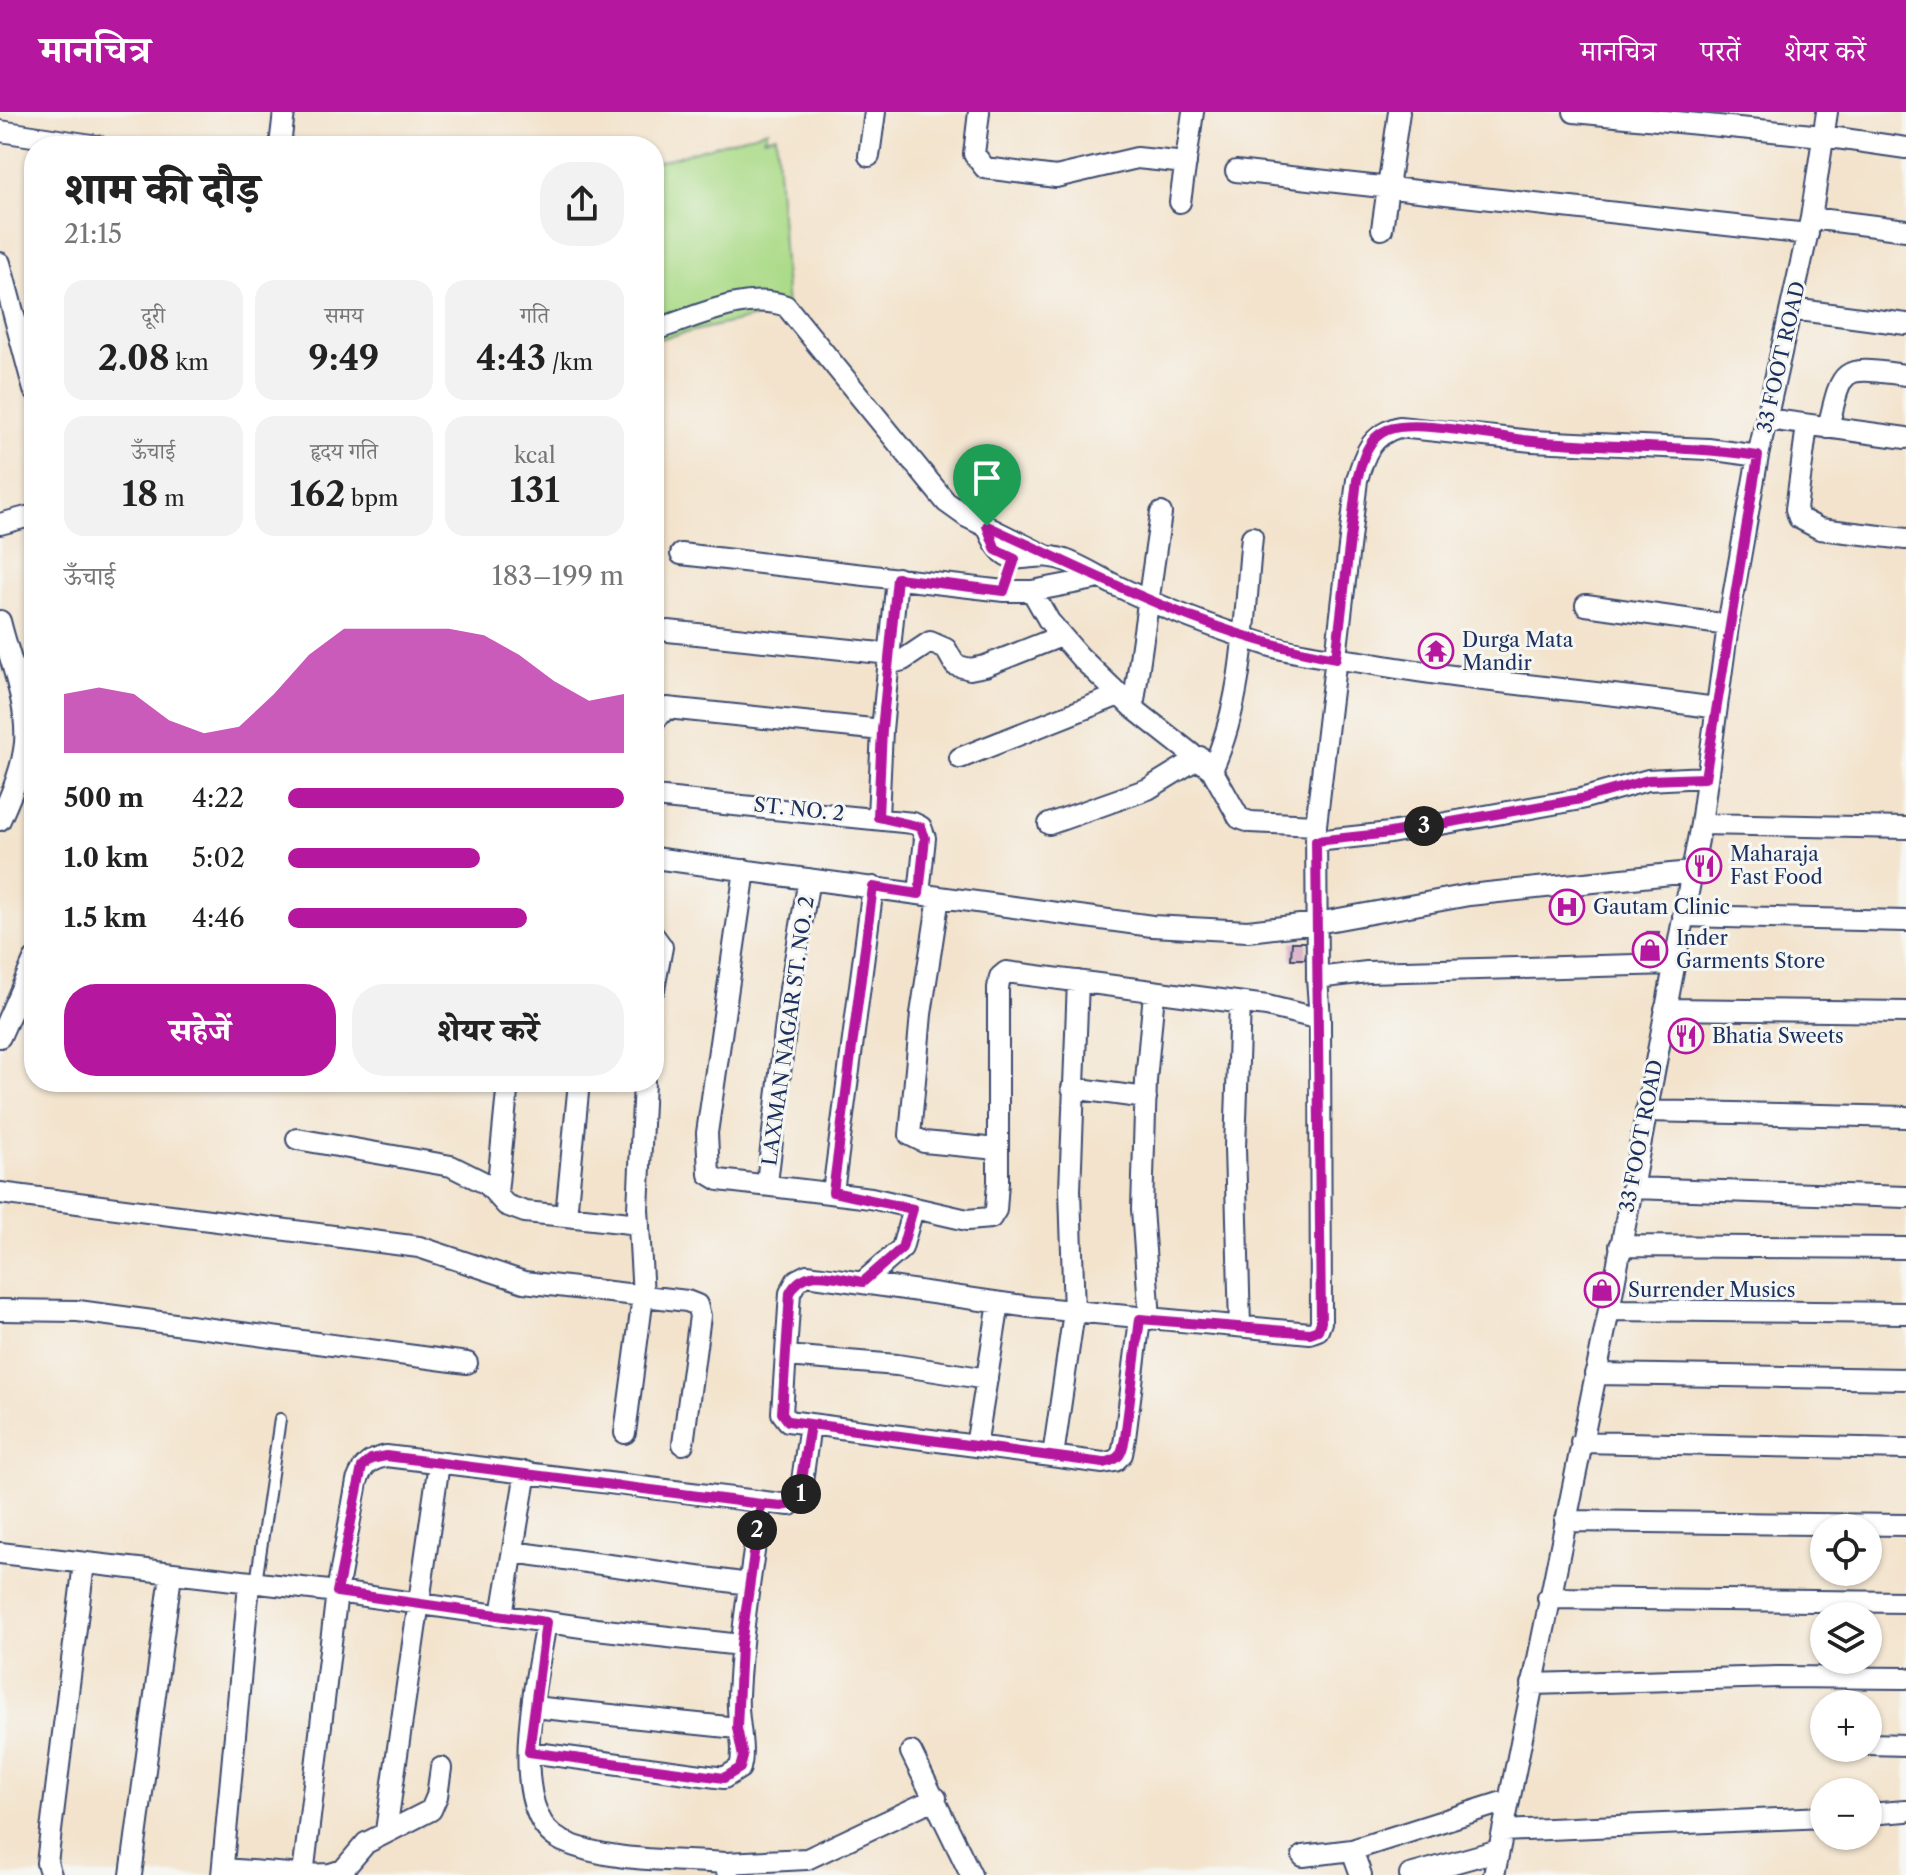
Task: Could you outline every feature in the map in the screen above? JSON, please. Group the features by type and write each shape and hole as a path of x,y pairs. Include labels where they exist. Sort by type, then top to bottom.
{"street":[{"path":"281,136 284,112"},
{"path":"869,156 875,112"},
{"path":"979,112 974,154 976,161 985,168 1056,177 1137,158 1186,163"},
{"path":"1180,202 1193,112"},
{"path":"1382,229 1399,112"},
{"path":"1574,112 1823,136 1906,148"},
{"name":"33 FOOT ROAD","path":"1494,1875 1609,1310 1701,824 1728,625 1758,456 1810,226 1827,112"},
{"path":"0,131 30,136"},
{"path":"1236,171 1810,226 1906,230"},
{"path":"0,263 24,353"},
{"path":"664,327 751,300 769,300 786,306 946,502 1044,555 1071,562 1100,578 1242,635 1273,646 1454,678 1570,688 1716,708"},
{"path":"1792,309 1906,324"},
{"path":"1906,375 1869,371 1845,374 1817,426 1796,509 1799,518 1820,529 1906,539"},
{"path":"1767,419 1906,438"},
{"path":"1154,993 1142,1209 1145,1319 1122,1454 1115,1461 1103,1463 783,1419 790,1293 797,1280 807,1275 1074,1312 1145,1319 1240,1326 1310,1333 1318,1330 1321,1322 1320,1019 1316,833 1357,480 1364,456 1373,440 1385,431 1421,427 1532,441 1708,449 1758,456"},
{"path":"1126,701 1151,599 1161,513"},
{"path":"0,524 24,518"},
{"path":"987,526 996,550 1015,559 1044,555"},
{"path":"1049,824 1148,789 1206,764 1231,720 1252,537"},
{"path":"681,554 1004,591 1032,591 1100,578"},
{"path":"1004,591 1015,559"},
{"path":"878,817 882,730 897,578"},
{"path":"1032,591 1061,636 1126,701 1206,764 1239,818 1250,822 1316,833 1390,833 1581,799 1648,780 1705,777"},
{"path":"1586,605 1728,625"},
{"path":"0,621 24,728"},
{"path":"668,631 903,660 930,642 946,649 955,665 970,669 1061,636"},
{"path":"960,758 1126,701"},
{"path":"664,711 667,708 882,730"},
{"path":"0,820 24,785"},
{"name":"ST. NO. 2","path":"664,798 878,817 913,823 924,832 929,896"},
{"path":"1701,824 1906,828"},
{"path":"664,859 1152,926 1248,931 1317,923 1469,895 1690,872"},
{"path":"745,870 707,1133 706,1165 709,1174 719,1180 833,1192 967,1220 991,1218 996,1210 996,1024 1000,977 1006,972 1017,971 1240,1003 1320,1019"},
{"name":"LAXMAN NAGAR ST. NO. 2","path":"767,1183 790,989 809,879"},
{"path":"833,1192 873,887"},
{"path":"929,896 910,1135 924,1142 997,1149"},
{"path":"1683,916 1906,921"},
{"path":"1317,978 1367,972 1673,964"},
{"path":"1053,1456 1074,1312 1070,1190 1078,981"},
{"path":"0,1037 24,983"},
{"path":"1240,1003 1235,1132 1240,1326"},
{"path":"1665,1009 1906,1012"},
{"path":"1072,1088 1146,1098"},
{"path":"497,1193 507,1092"},
{"path":"566,1216 578,1092"},
{"path":"625,1433 643,1296 639,1224 644,1092"},
{"path":"1646,1111 1906,1117"},
{"path":"297,1139 451,1166 480,1179 506,1205 525,1212 639,1224"},
{"path":"1632,1188 1906,1197"},
{"path":"0,1193 419,1247 524,1282 697,1305 700,1316 683,1444"},
{"path":"863,1282 902,1248 913,1209"},
{"path":"1620,1246 1906,1248"},
{"path":"976,1446 999,1303"},
{"path":"0,1310 78,1311 467,1363"},
{"path":"1609,1310 1906,1313"},
{"path":"786,1356 881,1364 987,1379"},
{"path":"1595,1374 1906,1379"},
{"path":"303,1875 337,1592 362,1467 371,1459 386,1456 782,1506 797,1502 810,1424"},
{"path":"1581,1442 1906,1449"},
{"path":"386,1831 439,1463"},
{"path":"502,1615 526,1472"},
{"path":"529,1752 724,1778 740,1768 743,1757 737,1728 741,1645 761,1504"},
{"path":"1565,1521 1906,1525"},
{"path":"513,1552 749,1584"},
{"path":"0,1553 337,1592 546,1622 741,1645"},
{"path":"51,1875 47,1863 84,1563"},
{"path":"131,1875 171,1575"},
{"path":"252,1584 223,1872 303,1875 343,1870 366,1843 431,1810 437,1796 441,1768"},
{"path":"1548,1598 1906,1602"},
{"path":"546,1622 533,1707 529,1789 538,1820 559,1840 668,1867 809,1867 936,1798"},
{"path":"1532,1684 1778,1677 1906,1678"},
{"path":"533,1707 737,1728"},
{"path":"1882,1744 1906,1745"},
{"path":"911,1752 971,1875"},
{"path":"1303,1856 1352,1850 1509,1800"},
{"path":"1882,1813 1906,1811"},
{"path":"1410,1875 1501,1840 1810,1818"},
{"path":"1352,1850 1361,1875"}],"lane":[{"path":"252,1584 280,1419"}],"green space":[{"path":"768,130 764,138 776,135 787,310 664,338 664,160"}],"building":[{"name":"Inder Garments Store","path":"1647,932 1659,932 1654,967 1642,968"},
{"path":"1292,942 1308,942 1305,959 1291,959"}],"place":[{"name":"Durga Mata Mandir","path":"1436,651"},
{"name":"Maharaja Fast Food","path":"1704,866"},
{"name":"Gautam Clinic","path":"1567,907"},
{"name":"Inder Garments Store","path":"1650,950"},
{"name":"Bhatia Sweets","path":"1686,1036"},
{"name":"Surrender Musics","path":"1602,1290"}],"route":[{"path":"987,526 996,550 1015,559 1004,591 897,578 882,730 878,817 913,823 921,827 925,838 919,894 873,887 833,1192 913,1209 910,1229 902,1248 863,1282 807,1275 797,1280 790,1293 782,1413 783,1419 788,1421 810,1424 797,1502 782,1506 761,1504 643,1486 386,1456 371,1459 362,1467 337,1592 546,1622 529,1752 724,1778 740,1768 743,1757 737,1728 737,1703 741,1645 761,1504 782,1506 790,1505 797,1502 800,1496 810,1424 1103,1463 1115,1461 1122,1454 1125,1438 1140,1319 1310,1333 1318,1330 1321,1322 1321,1221 1316,841 1390,833 1581,799 1648,780 1705,778 1758,456 1708,449 1532,441 1421,427 1399,427 1385,431 1373,440 1364,456 1357,480 1336,658 1273,646 1185,614 1123,589 1071,562 1044,555 987,526"}]}
